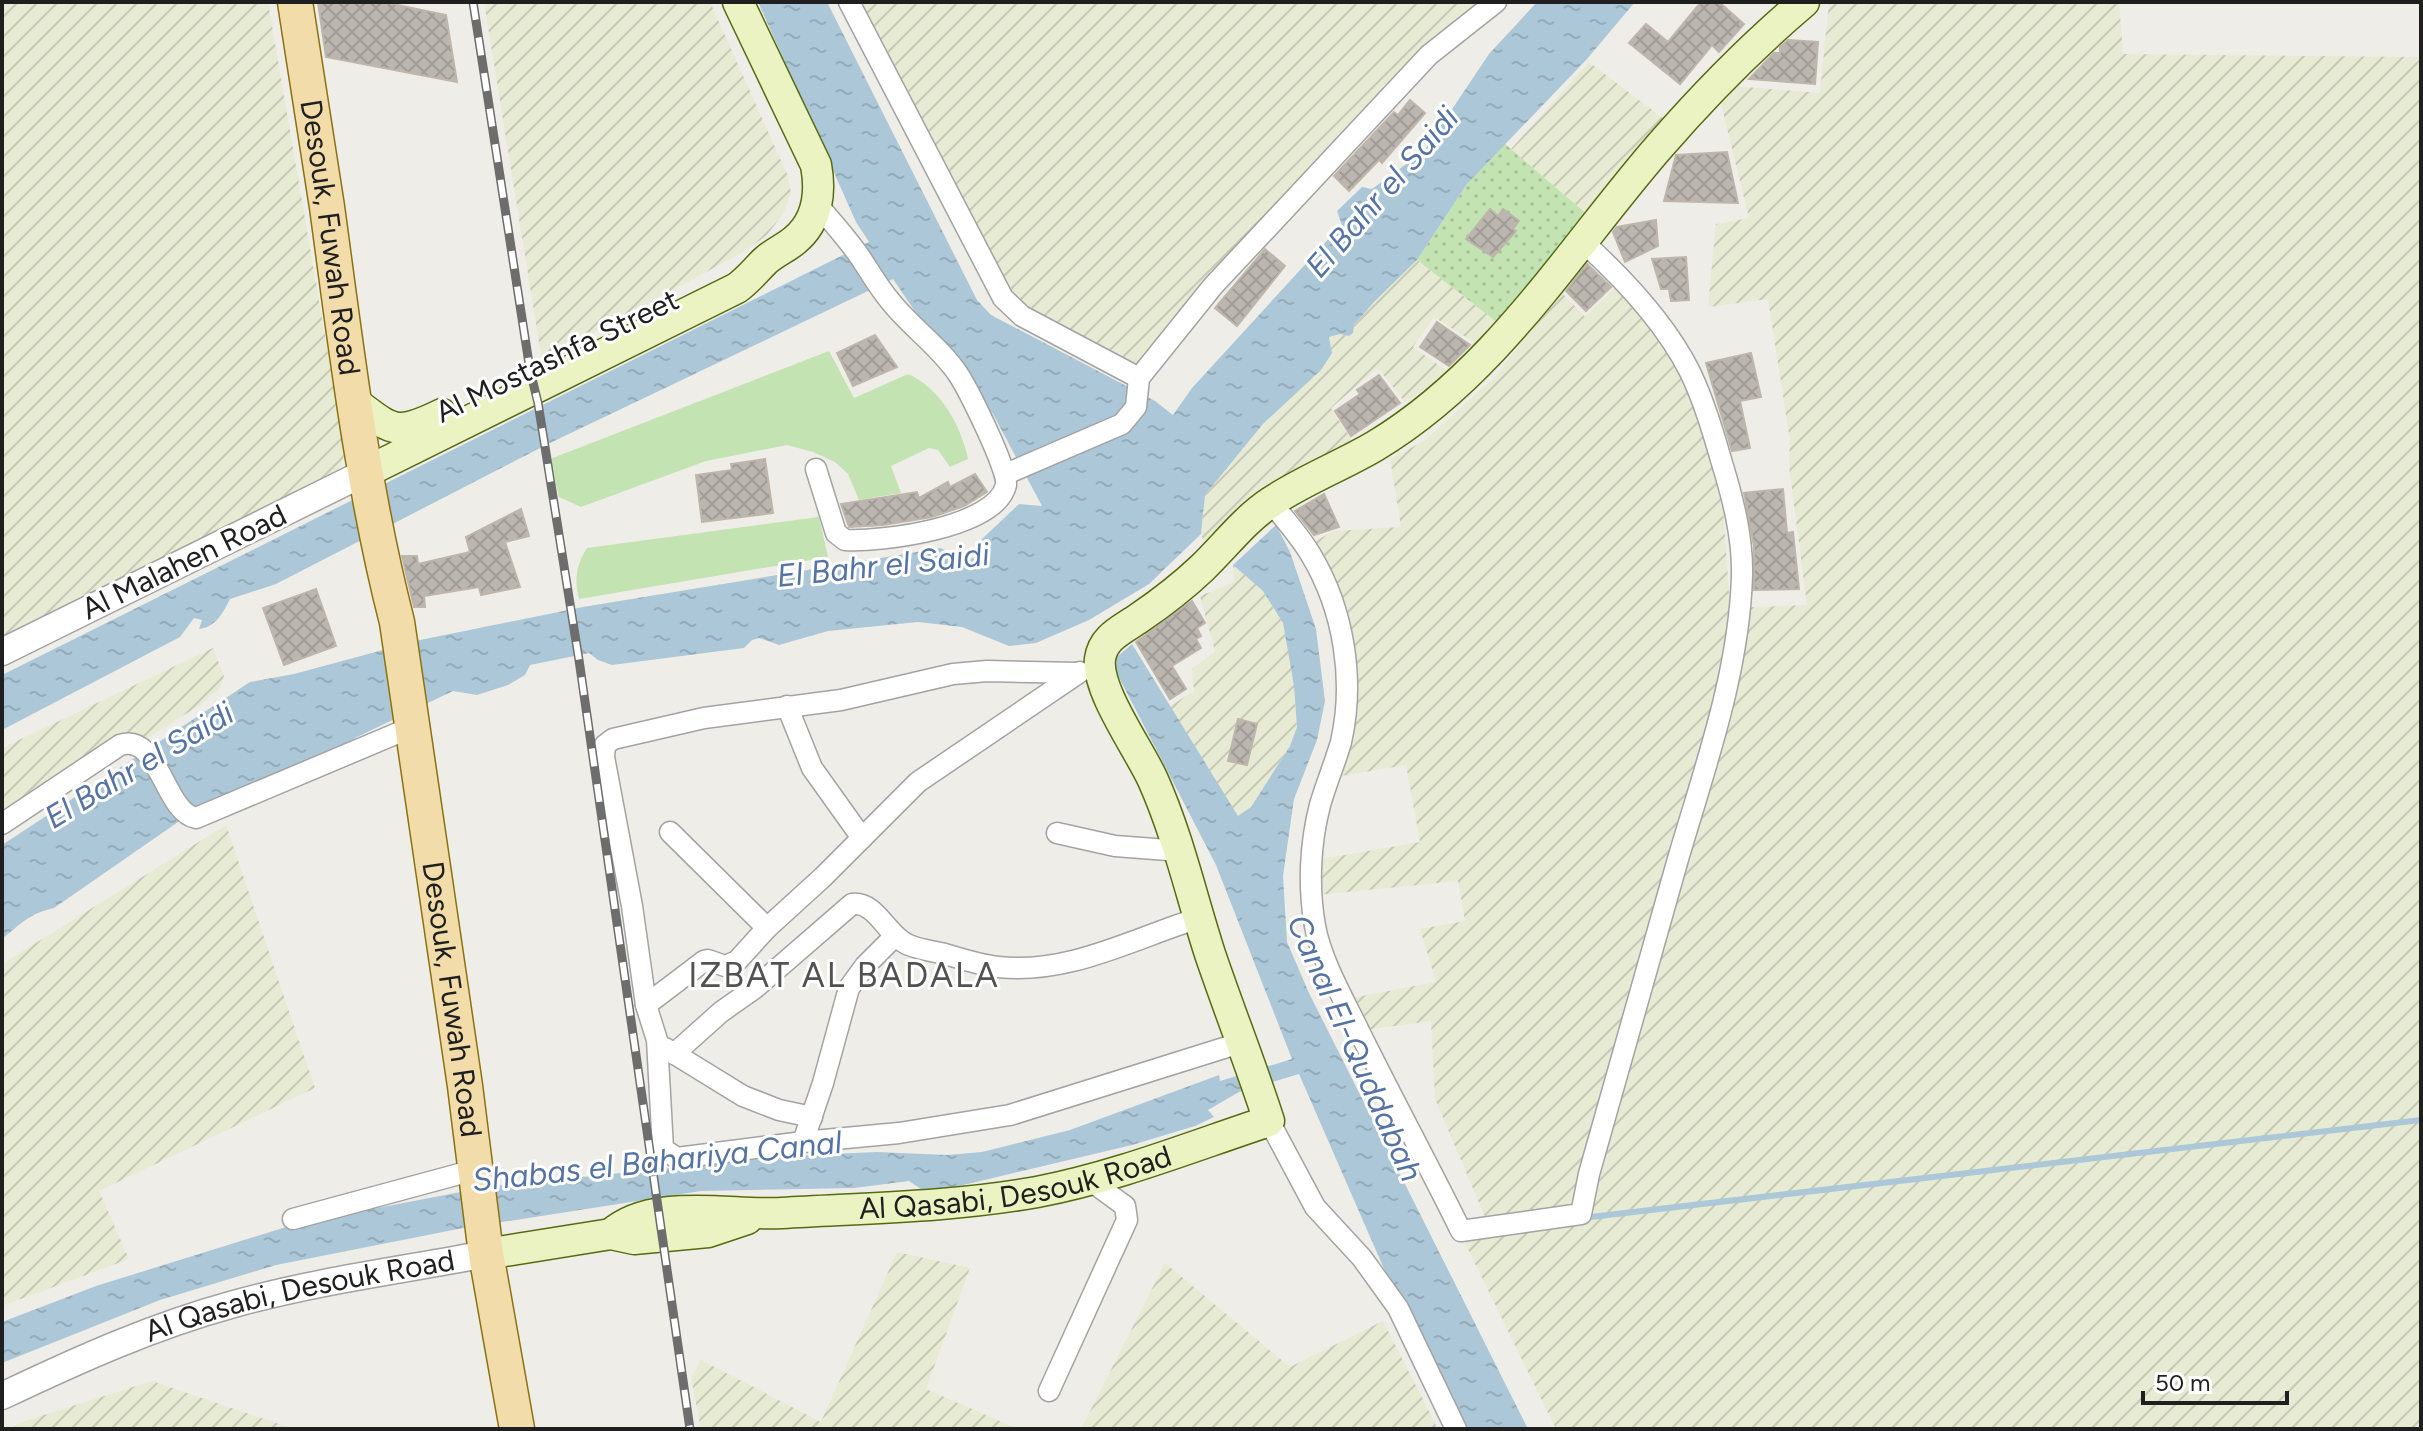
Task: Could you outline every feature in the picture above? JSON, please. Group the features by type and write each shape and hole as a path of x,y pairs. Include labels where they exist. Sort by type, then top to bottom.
{"main road":[{"name":"Desouk, Fuwah Road","path":"295,2 353,401 379,551 397,622 465,1086 484,1241 517,1429"},
{"path":"738,2 816,165 819,184 817,204"},
{"path":"1269,1121 1199,918 1181,851 1145,762 1103,684 1107,646 1185,583 1263,507 1375,446 1457,385 1490,353 1658,148 1711,90 1804,2"},
{"name":"Al Mostashfa Street","path":"366,472 448,420 719,276 765,261 798,238 810,222 817,204"},
{"name":"Al Mostashfa Street","path":"353,401 387,426 397,429 448,420"},
{"name":"Al Qasabi, Desouk Road","path":"484,1241 611,1234 631,1220 660,1214 719,1210 756,1214 988,1199 1088,1179 1269,1121"}],"street":[{"path":"849,2 1003,298 1022,316 1139,378"},
{"path":"1006,474 1122,424 1136,407 1139,378 1213,286 1429,55 1496,2"},
{"path":"816,469 836,533 845,540 937,530 970,520 993,505 1006,485 1006,474 958,374 908,322 817,204"},
{"path":"1263,507 1311,555 1340,627 1346,658 1347,696 1343,726 1320,807 1313,842 1311,883 1315,927 1336,985 1461,1231 1581,1214 1589,1174 1718,720 1736,635 1742,573 1739,531 1730,488 1706,412 1689,371 1670,339 1644,306 1613,269 1582,241"},
{"name":"Al Malahen Road","path":"2,652 366,472"},
{"path":"1107,646 987,671 953,674 841,700 704,718 613,739 605,745 604,757 632,906 646,1005 657,1040 663,1149 677,1158 914,1132 1010,1115 1250,1063"},
{"path":"646,1005 704,961 725,966 737,961 918,782 1107,646"},
{"path":"787,706 812,768 862,838"},
{"path":"2,824 120,745 134,743 145,752 188,817 202,816 411,720"},
{"path":"670,832 767,928"},
{"path":"1057,833 1115,846 1181,851"},
{"path":"674,1054 852,904 869,907 903,943 998,967 1049,966 1098,954 1199,918"},
{"path":"803,1142 849,988 865,966 895,936"},
{"path":"657,1040 674,1054 753,1101 812,1117"},
{"path":"1269,1121 1315,1207 1362,1258 1398,1308 1456,1429"},
{"path":"293,1219 474,1170"},
{"path":"1049,1391 1127,1220 1125,1206 1088,1179"},
{"name":"Al Qasabi, Desouk Road","path":"2,1396 119,1342 236,1303 484,1241"}],"green space":[{"path":"2,2 268,2 345,453 338,472 2,643"},
{"path":"484,2 710,2 787,174 791,193 783,214 767,235 745,251 542,361"},
{"path":"855,2 1479,2 1310,165 1206,281 1142,363 1132,362 1065,331 1010,298"},
{"path":"1829,2 2119,2 2123,54 2421,57 2421,1429 1556,1429 1464,1241 1491,1231 1435,1099 1431,1021 1357,1031 1341,1000 1436,982 1420,929 1465,921 1458,881 1307,896 1304,862 1420,842 1406,765 1329,778 1345,667 1306,546 1334,531 1401,527 1390,459 1424,441 1497,375 1560,291 1585,317 1617,286 1641,312 1687,383 1720,466 1730,608 1807,605 1789,466 1790,440 1768,299 1708,307 1716,224 1749,218 1721,104 1734,86 1820,93"},
{"path":"1589,62 1664,119 1589,216 1511,149"},
{"path":"1504,143 1589,216 1498,323 1417,260 1467,184"},
{"path":"1417,260 1498,323 1480,346 1434,317 1413,347 1451,374 1405,402 1378,368 1331,408 1353,442 1208,553 1201,534 1205,495 1263,424 1321,369 1332,353 1329,337 1340,334 1349,336 1354,325 1375,301"},
{"path":"829,351 854,398 908,374 920,381 948,409 968,459 950,467 938,450 929,448 891,466 901,493 859,500 848,474 835,462 787,445 706,461 581,507 559,497 550,459"},
{"path":"819,517 828,557 579,599 577,573 587,548"},
{"path":"1233,565 1263,591 1283,623 1294,686 1297,727 1290,746 1251,807 1238,817 1170,706 1194,691 1192,669 1215,651 1200,596 1234,582"},
{"path":"213,648 224,676 220,688 203,703 2,830 2,748"},
{"path":"226,825 315,1088 99,1191 129,1259 2,1306 2,964"},
{"path":"897,1252 970,1268 926,1389 1018,1429 701,1429 691,1378 701,1360 821,1422"},
{"path":"1165,1263 1290,1367 1383,1321 1438,1429 1081,1429"},
{"path":"152,1381 294,1429 10,1429 22,1422"}],"water":[{"name":"El Bahr el Saidi","path":"758,2 827,2 977,300 991,315 1155,401 1173,415 1192,388 1334,233 1343,228 1337,211 1362,187 1372,189 1424,151 1489,54 1537,2 1635,2 1587,59 1467,184 1417,260 1375,301 1354,325 1353,333 1329,337 1332,353 1321,370 1263,424 1205,495 1201,534 1149,584 1089,620 1036,643 1009,646 962,627 918,622 828,631 779,645 759,638 744,648 612,665 589,653 530,665 525,675 508,685 477,695 453,691 357,737 297,772 204,804 54,908 31,916 2,939 2,845 250,682 294,674 420,640 583,607 941,548 962,561 974,558 982,539 1019,504 1042,506 993,414 893,279 550,443 276,584 230,599 222,614 210,625 199,629 202,620 194,618 180,637 2,730 2,675 869,242 856,222"},
{"path":"1276,525 1290,552 1316,629 1325,701 1317,740 1294,799 1283,876 1287,942 1309,993 1528,1429 1458,1429 1402,1310 1299,1074 1239,1092 1208,1110 1214,1117 1195,1126 1132,1145 934,1192 924,1191 909,1181 854,1188 701,1191 458,1229 276,1265 160,1300 2,1363 2,1322 96,1286 299,1223 492,1186 788,1156 982,1152 1070,1130 1219,1075 1220,1081 1292,1059 1216,865 1111,662 1132,644 1238,816 1251,807 1290,746 1297,727 1294,686 1283,623 1263,591 1233,565"}],"building":[{"path":"318,2 383,2 446,15 457,82 326,57"},
{"path":"1701,2 1719,2 1744,24 1719,52 1712,45 1680,84 1629,43 1646,24 1668,42"},
{"path":"1788,40 1818,42 1815,84 1749,79 1774,53 1780,53 1780,47"},
{"path":"1410,100 1425,113 1382,163 1379,160 1349,191 1334,176 1394,112 1398,115"},
{"path":"1727,152 1738,203 1664,201 1676,155"},
{"path":"1490,209 1498,216 1503,209 1519,221 1513,229 1516,231 1493,257 1466,239"},
{"path":"1656,220 1658,246 1625,262 1613,232 1617,227"},
{"path":"1265,249 1285,266 1237,326 1215,308"},
{"path":"1686,257 1689,300 1671,301 1669,289 1661,289 1652,259"},
{"path":"1587,264 1611,287 1586,311 1566,291"},
{"path":"1437,322 1470,345 1449,366 1420,347"},
{"path":"875,335 897,367 853,386 837,353"},
{"path":"1751,353 1761,397 1740,401 1750,448 1732,451 1706,363"},
{"path":"1379,375 1400,403 1351,436 1335,411 1360,394 1357,390"},
{"path":"765,459 773,513 702,522 696,475 732,470 731,464"},
{"path":"975,474 987,492 964,506 932,517 849,527 841,504 917,492 919,498 948,482 950,487"},
{"path":"1783,489 1787,533 1793,532 1799,589 1754,590 1754,546 1744,493"},
{"path":"1324,494 1339,527 1314,535 1295,511"},
{"path":"521,509 529,536 505,542 520,587 481,595 479,587 424,596 425,607 414,607 402,556 417,556 418,564 470,552 466,537"},
{"path":"316,589 336,646 284,665 263,608"},
{"path":"1192,601 1205,623 1197,628 1201,636 1196,639 1201,648 1172,666 1186,689 1170,699 1136,642"},
{"path":"1238,719 1257,724 1247,765 1228,761"}],"waterway":[{"path":"1582,1218 2421,1120"}],"railway":[{"path":"473,2 579,660 690,1429"}],"district":[{"name":"IZBAT AL BADALA","path":"844,975"}],"water label":[{"name":"Canal El-Quddabah","path":"1355,1048"},
{"name":"Shabas el Bahariya Canal","path":"657,1161"}]}
